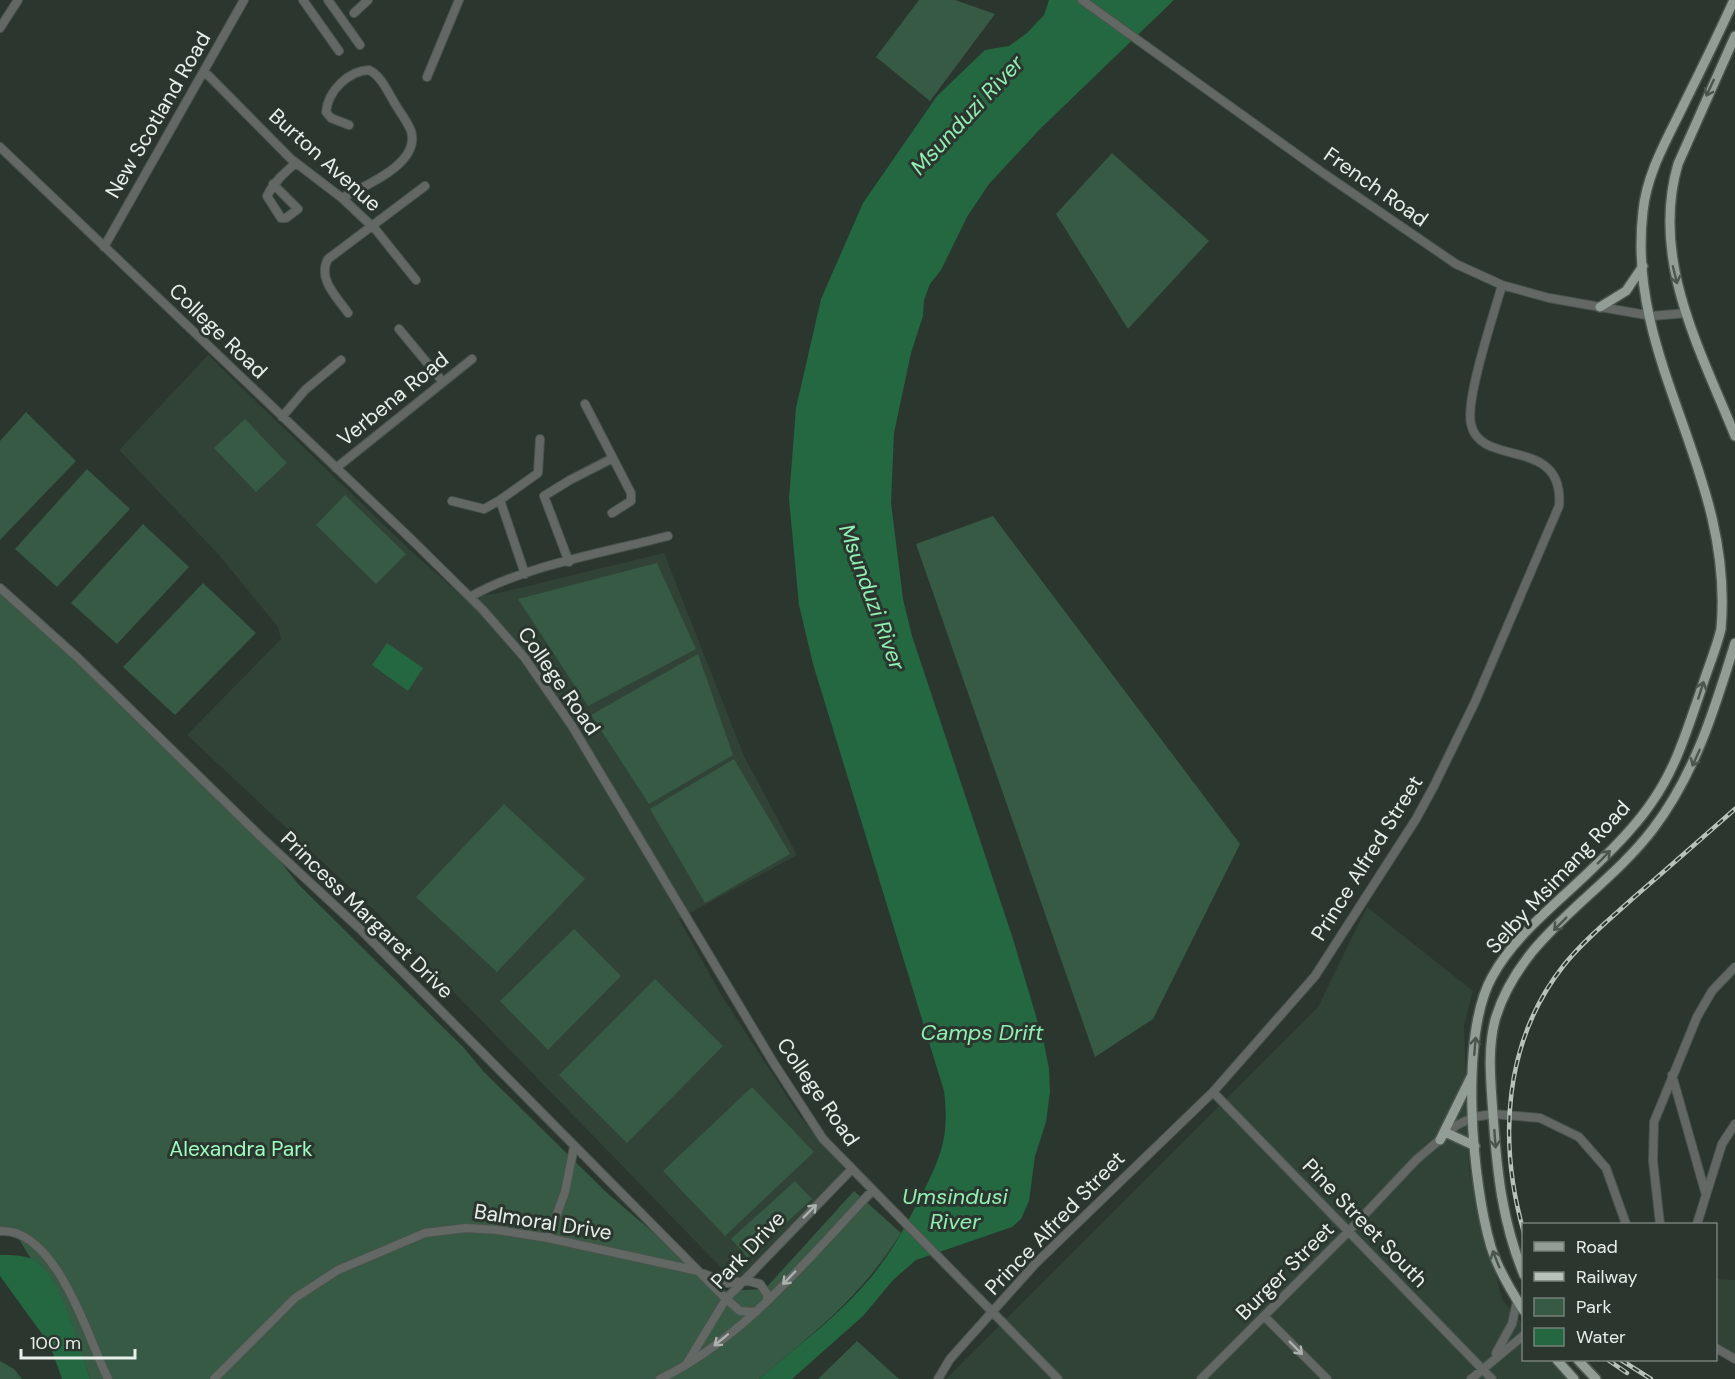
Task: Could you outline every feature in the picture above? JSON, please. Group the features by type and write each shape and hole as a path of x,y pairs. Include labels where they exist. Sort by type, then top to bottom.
{"main road":[{"path":"1708,463 1652,316 1643,266 1643,209 1656,162 1734,0"},
{"path":"1735,36 1690,134 1672,183 1668,230 1670,253 1687,313 1735,436"},
{"path":"1600,307 1629,288 1643,266"},
{"name":"Selby Msimang Road","path":"1522,1308 1492,1247 1475,1146 1473,1071 1484,992 1508,952 1627,832 1651,804 1678,756 1721,630 1726,600 1729,551"},
{"name":"Selby Msimang Road","path":"1522,1269 1502,1207 1490,1077 1492,1035 1501,1004 1510,985 1534,951 1638,847 1670,806 1698,754 1735,643"},
{"path":"1473,1071 1444,1136 1475,1146"},
{"path":"1559,1361 1574,1379"},
{"path":"1580,1361 1596,1379"}],"street":[{"path":"0,28 18,0"},
{"path":"303,0 339,51"},
{"path":"328,0 360,45"},
{"path":"354,13 368,0"},
{"path":"427,77 459,0"},
{"name":"French Road","path":"1082,0 1456,264 1502,285 1600,307 1652,316 1687,313"},
{"name":"New Scotland Road","path":"104,247 242,1"},
{"path":"342,198 401,163 412,144 411,132 405,119 380,79 369,70 354,73 346,78 327,103 326,112 331,118 349,124"},
{"name":"Burton Avenue","path":"204,71 296,163 342,198 371,225 416,280"},
{"name":"College Road","path":"0,147 470,597 524,657 553,698 648,850 773,1062 823,1139 1058,1379"},
{"path":"273,184 297,207 295,214 281,218 267,196 273,184 296,163"},
{"path":"348,314 325,280 324,268 330,255 425,186"},
{"name":"Prince Alfred Street","path":"938,1379 950,1359 994,1313 1036,1263 1213,1092 1315,976 1416,819 1475,702 1557,513 1559,491 1555,475 1550,470 1524,457 1484,443 1471,426 1472,398 1502,285"},
{"path":"399,329 443,382"},
{"name":"Verbena Road","path":"336,468 472,359"},
{"path":"282,417 305,390 341,360"},
{"path":"585,404 632,499 627,505 612,513"},
{"path":"453,501 484,509 538,473 540,439"},
{"path":"569,562 544,496 613,458"},
{"path":"500,500 525,574"},
{"path":"470,597 493,585 525,574 668,537"},
{"name":"Princess Margaret Drive","path":"0,588 86,665 263,839 360,929 726,1299"},
{"path":"1660,1223 1655,1193 1652,1133 1658,1109 1697,1017 1712,991 1735,967"},
{"path":"1672,1075 1706,1195"},
{"name":"Pine Street South","path":"1213,1092 1492,1379"},
{"path":"1474,1117 1493,1114 1540,1118 1579,1137 1605,1168 1626,1223"},
{"name":"Burger Street","path":"1201,1379 1349,1231 1398,1178 1444,1136 1474,1117"},
{"path":"1697,1223 1722,1144 1735,1124"},
{"path":"548,1238 565,1192 574,1147"},
{"name":"Park Drive","path":"685,1367 726,1299 852,1169"},
{"path":"660,1379 685,1367 756,1312 873,1190"},
{"name":"Balmoral Drive","path":"214,1379 295,1298 338,1270 425,1233 466,1228 548,1238 701,1272"},
{"path":"0,1231 16,1233 37,1245 54,1267 71,1295 108,1379"},
{"name":"Princess Margaret Drive","path":"701,1272 727,1283 740,1283"},
{"path":"740,1283 748,1281 760,1284 766,1294 767,1302"},
{"path":"726,1299 740,1311 756,1312"},
{"path":"1490,1361 1512,1324 1517,1301"},
{"path":"1264,1317 1327,1379"},
{"path":"1471,1379 1522,1337"},
{"path":"1717,1349 1735,1359"}],"shaded area":[{"path":"208,355 410,550 464,598 499,593 664,553 744,756 797,855 679,919 722,996 799,1115 845,1170 735,1282 376,912 187,735 281,639 278,627 218,554 119,450"},
{"path":"1367,907 1473,991 1464,1026 1469,1169 1502,1299 1522,1323 1522,1361 1555,1361 1571,1379 946,1379 1318,1007"},
{"path":"1717,1279 1735,1280 1735,1354 1717,1343"}],"green space":[{"path":"919,0 955,0 995,14 930,101 876,57"},
{"path":"1112,153 1209,241 1128,329 1056,214"},
{"path":"26,412 76,461 0,540 0,441"},
{"path":"245,419 287,463 256,492 214,448"},
{"path":"87,469 130,509 57,587 15,549"},
{"path":"345,495 406,554 376,584 316,525"},
{"path":"993,516 1240,844 1153,1019 1095,1057 916,544"},
{"path":"143,524 189,567 117,644 71,603"},
{"path":"657,563 696,649 588,706 518,599"},
{"path":"203,583 256,633 175,715 123,667"},
{"name":"Alexandra Park","path":"0,592 83,659 150,735 234,804 299,885 464,1048 484,1072 607,1193 722,1291 765,1289 854,1191 901,1233 870,1276 836,1312 759,1379 90,1379 70,1319 41,1265 31,1259 12,1228 0,1227"},
{"path":"698,654 733,755 649,804 591,715"},
{"path":"734,759 790,854 705,903 650,809"},
{"path":"504,804 585,879 497,972 416,897"},
{"path":"574,929 621,976 548,1050 500,1001"},
{"path":"655,979 723,1046 627,1143 559,1075"},
{"path":"752,1087 814,1152 725,1236 663,1171"},
{"path":"795,1181 812,1199 748,1258 731,1239"},
{"path":"857,1341 899,1379 818,1379"},
{"path":"0,1361 14,1369 22,1379 0,1379"}],"water":[{"name":"Camps Drift","path":"1049,0 1174,0 1040,129 989,184 967,217 941,270 930,284 924,300 923,316 911,353 894,433 891,503 903,599 912,636 1013,939 1044,1043 1049,1069 1050,1092 1046,1122 1035,1156 1029,1201 1021,1219 1012,1227 916,1260 893,1280 863,1316 792,1379 759,1379 837,1313 885,1259 896,1243 933,1172 942,1148 946,1122 944,1091 813,664 799,605 789,499 796,408 821,299 863,203 937,96 985,50 1009,46 1027,33 1044,15"},
{"path":"387,643 423,668 408,691 372,665"},
{"path":"0,1255 32,1259 52,1280 68,1313 90,1379 62,1379 50,1345 0,1276"}],"railway":[{"path":"1522,1224 1511,1164 1509,1129 1511,1094 1528,1027 1544,995 1564,965 1588,939 1735,809"},
{"path":"1609,1361 1627,1373"},
{"path":"1623,1361 1651,1379"}],"water label":[{"name":"Msunduzi River","path":"967,115"},
{"name":"Msunduzi River","path":"872,597"},
{"name":"Umsindusi River","path":"955,1208"}]}
